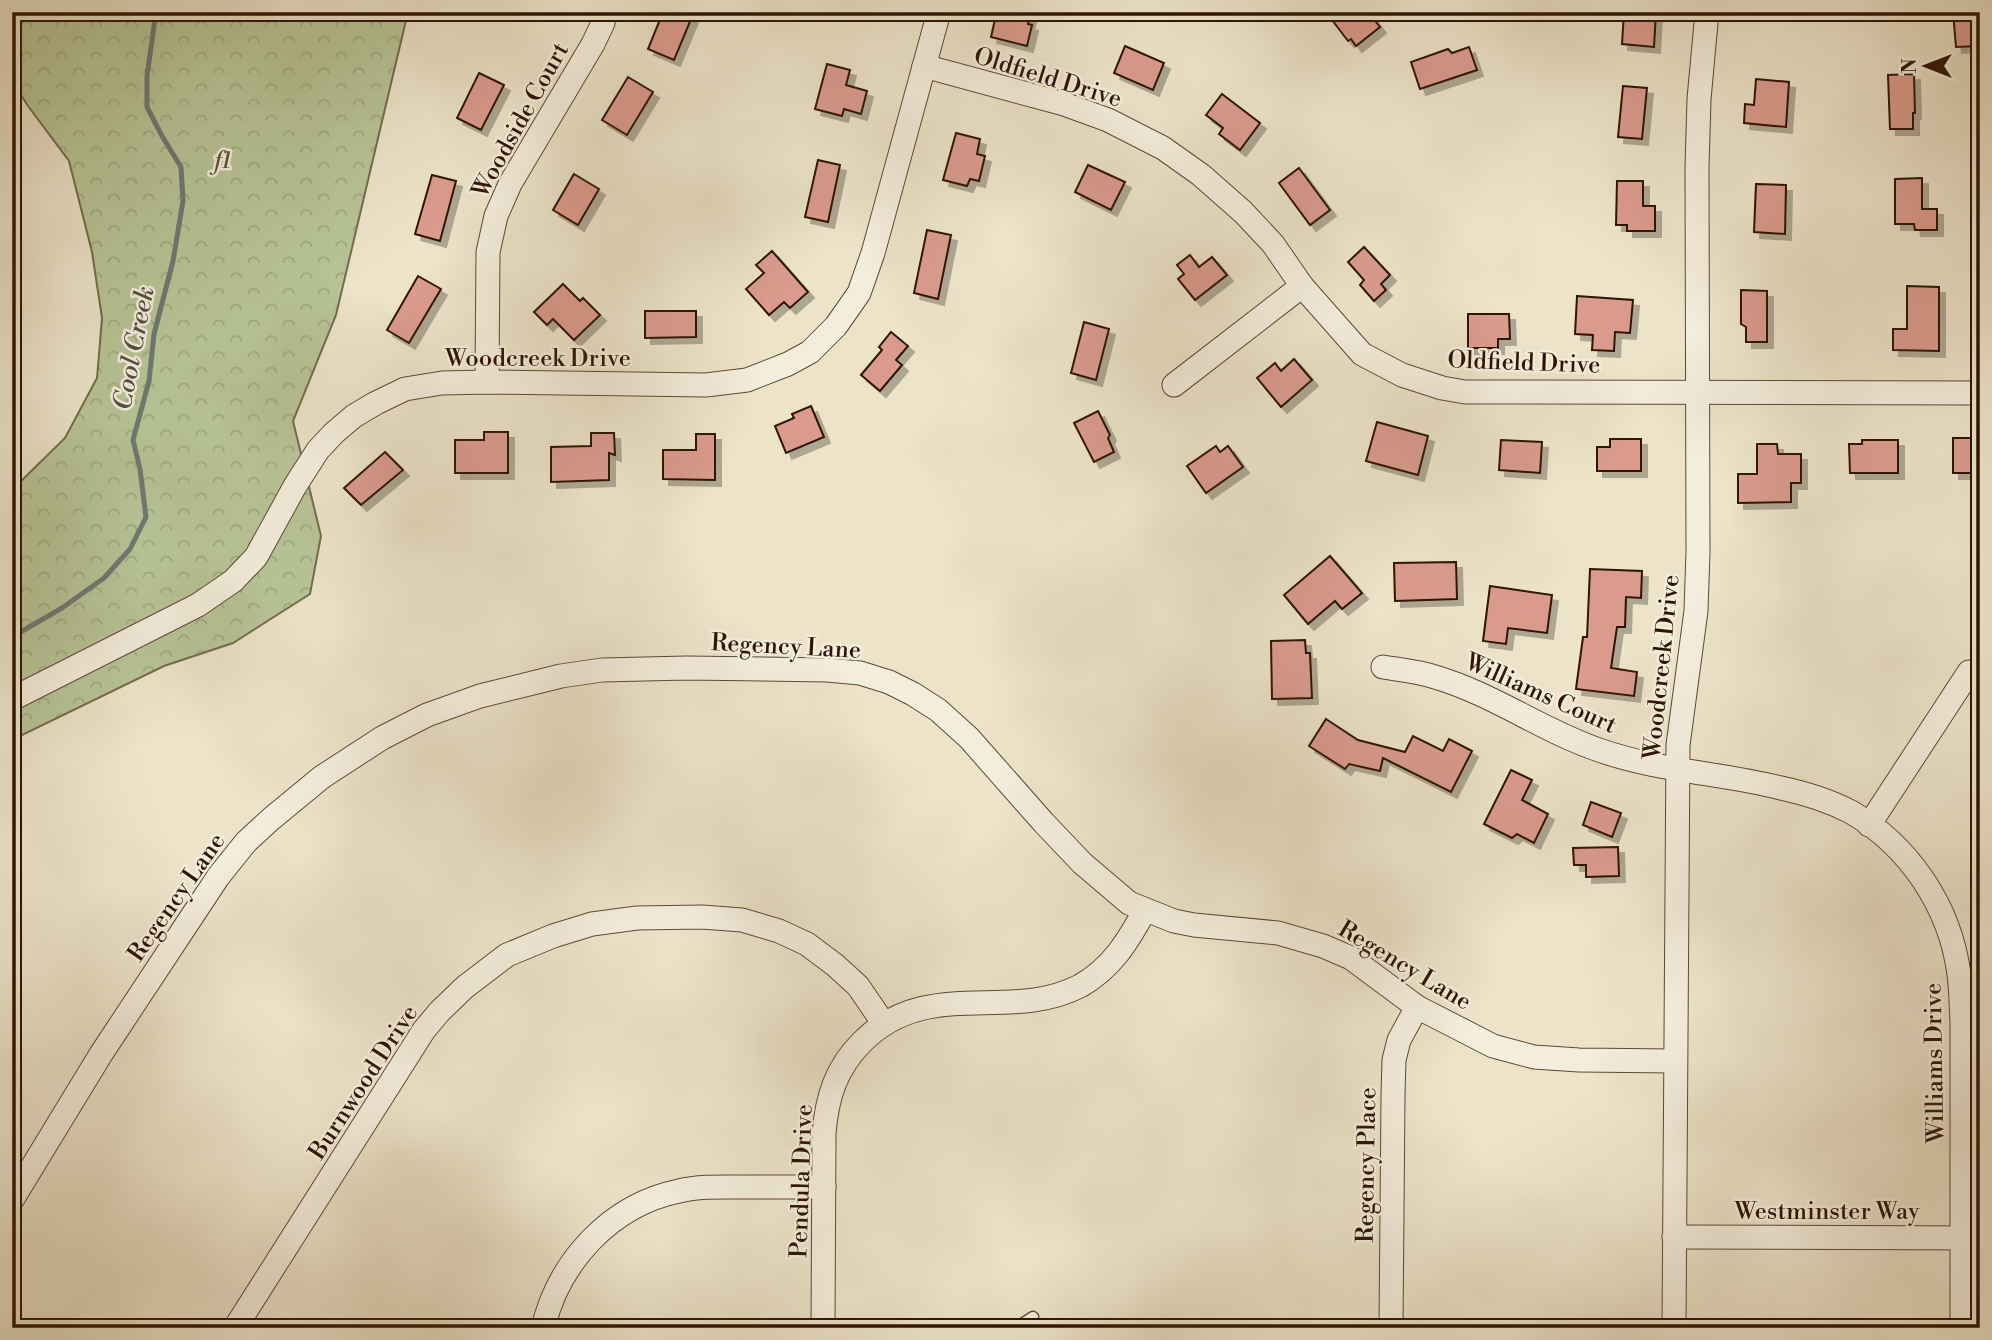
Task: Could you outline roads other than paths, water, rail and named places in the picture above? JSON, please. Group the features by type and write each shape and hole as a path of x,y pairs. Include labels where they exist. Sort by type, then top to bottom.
{"street":[{"name":"Woodside Court","path":"487,382 488,253 496,216 510,184 593,44 603,23 604,12"},
{"name":"Woodcreek Drive","path":"12,699 198,605 233,581 256,557 318,450 354,416 405,389 442,383 487,382 706,385 747,380 810,352 836,326 859,293 873,253 939,12"},
{"name":"Woodcreek Drive","path":"1674,1328 1677,770 1679,732 1696,611 1697,167 1699,99 1707,12"},
{"name":"Oldfield Drive","path":"924,66 1064,104 1108,120 1163,148 1201,175 1243,212 1273,244 1302,286 1362,354 1402,375 1442,388 1465,392 1980,393"},
{"path":"1174,385 1302,286"},
{"name":"Williams Court","path":"1383,667 1435,676 1600,751 1677,770"},
{"name":"Regency Lane","path":"14,1193 101,1054 218,877 246,842 322,777 393,732 427,715 469,700 561,676 602,670 827,670 860,673 890,682 938,710 969,738 1044,823 1083,863 1129,903 1174,921 1278,933 1313,942 1350,958 1417,1007 1493,1046 1534,1057 1674,1061"},
{"path":"1869,825 1969,671"},
{"name":"Williams Drive","path":"1677,770 1781,788 1849,811 1894,843 1916,868 1933,895 1948,929 1959,972 1971,1237 1962,1328"},
{"name":"Pendula Drive","path":"823,1328 826,1110 832,1087 852,1052 884,1024 912,1010 934,1005 1044,999 1081,985 1122,951 1145,910"},
{"name":"Burnwood Drive","path":"235,1328 424,1030 465,988 507,955 592,924 637,918 702,917 742,920 779,931 807,944 858,986 884,1024"},
{"name":"Regency Place","path":"1391,1328 1394,1060 1399,1040 1417,1007"},
{"path":"543,1328 548,1308 572,1262 596,1235 625,1211 679,1191 714,1187 824,1187"},
{"name":"Westminster Way","path":"1674,1237 1971,1237"}],"lane":[{"path":"1016,1328 1032,1317"}],"waterway":[{"name":"Cool Creek","path":"12,637 62,608 104,578 130,549 146,517 133,440 149,381 154,334 173,261 183,201 181,167 147,107 147,76 156,12"}],"park label":[{"name":"f1","path":"222,160"}]}
